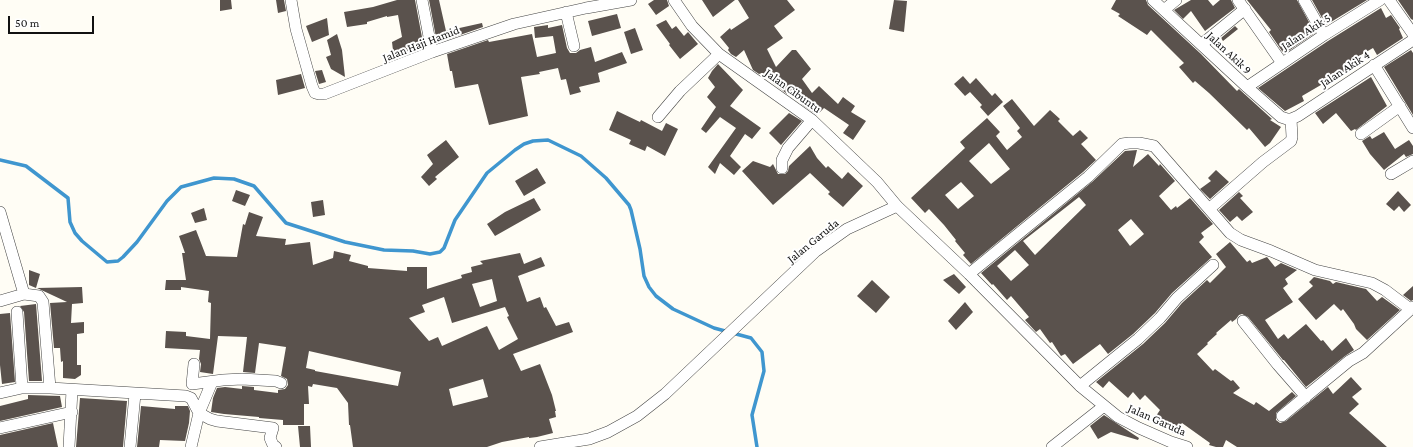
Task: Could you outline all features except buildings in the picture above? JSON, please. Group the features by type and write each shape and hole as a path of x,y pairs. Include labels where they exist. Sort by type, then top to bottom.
{"street":[{"name":"Jalan Haji Hamid","path":"291,0 296,29 312,86 319,94 324,94 372,77 432,52 514,24 566,12 631,0"},
{"path":"422,0 432,52"},
{"name":"Jalan Cibuntu","path":"674,0 692,26 719,54 812,120 877,182 897,206"},
{"name":"Jalan Akik 9","path":"1153,0 1281,117 1290,119"},
{"path":"1164,10 1176,0"},
{"path":"1304,0 1324,35"},
{"name":"Jalan Akik 5","path":"1247,87 1324,35 1380,0"},
{"path":"1389,0 1413,34"},
{"path":"1202,44 1241,4 1282,63"},
{"path":"566,12 574,46"},
{"name":"Jalan Akik 4","path":"1290,119 1298,116 1413,40"},
{"path":"658,117 680,91 719,54"},
{"path":"1374,65 1413,128"},
{"path":"1361,134 1400,106"},
{"path":"1209,209 1263,162 1291,141 1290,119"},
{"path":"782,168 782,160 788,148 812,120"},
{"path":"969,274 1088,177 1124,143 1139,143 1154,146 1230,233 1241,240 1271,250 1316,270 1372,283 1412,308 1363,353 1349,361 1282,416"},
{"path":"1391,174 1413,161"},
{"name":"Jalan Garuda","path":"540,447 589,439 614,429 637,416 665,394 822,246 847,229 897,206 969,274 1080,386 1104,406 1118,417 1139,428 1170,442 1187,447"},
{"path":"0,212 24,294"},
{"path":"1080,386 1138,339 1160,318 1177,298 1213,265"},
{"path":"0,301 24,294 39,296 43,302 50,388"},
{"path":"17,312 22,388"},
{"path":"1244,321 1278,365 1306,397"},
{"path":"194,364 192,384 242,379 276,381 281,383"},
{"path":"191,447 199,413 212,382"},
{"path":"0,393 22,388 50,388 186,396 191,398 199,413 217,421 273,428 270,438 273,445 276,447"},
{"path":"69,447 72,390"},
{"path":"130,447 135,394"},
{"path":"1052,447 1104,406"},
{"path":"0,428 72,412"}],"waterway":[{"path":"0,160 26,166 68,198 70,222 75,233 82,241 107,262 118,261 123,257 137,242 167,201 181,187 214,178 234,179 254,186 286,223 345,242 384,250 413,251 430,254 440,252 444,248 455,220 487,173 524,144 533,141 548,140 581,156 606,178 629,205 640,249 644,276 649,287 656,296 673,309 714,328 751,338 762,352 764,371 752,415 757,447"}]}
